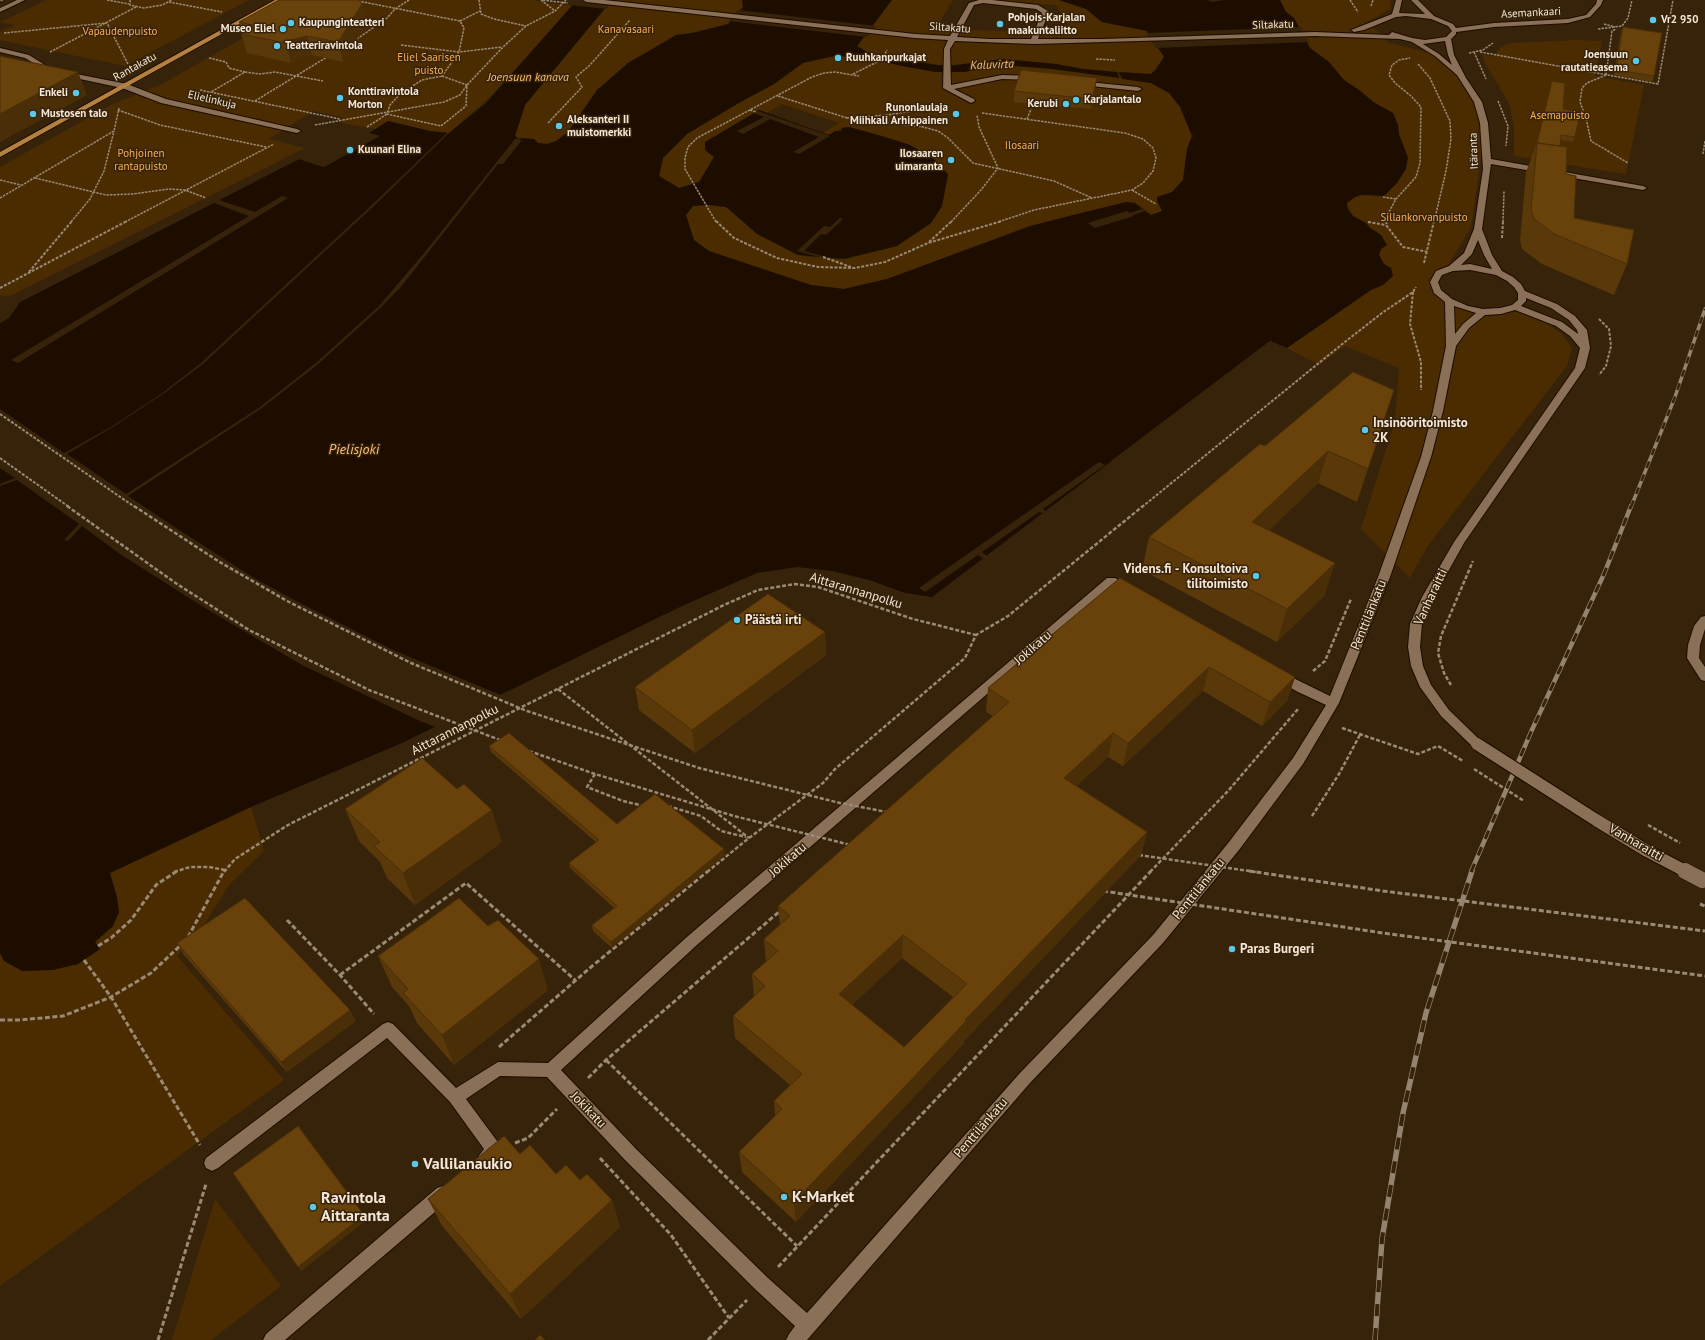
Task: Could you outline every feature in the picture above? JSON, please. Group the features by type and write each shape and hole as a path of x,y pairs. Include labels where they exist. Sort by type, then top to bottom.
{"main road":[{"name":"Rantakatu","path":"0,154 280,0"}],"street":[{"path":"0,10 22,0"},
{"name":"Siltakatu","path":"586,0 874,32 952,39 1034,42 1315,34 1399,37"},
{"path":"1399,0 1395,15 1419,14 1432,16"},
{"path":"1383,21 1383,26 1389,32 1399,37 1411,40 1432,41 1448,38 1454,35 1454,30 1451,25 1432,16 1414,0"},
{"name":"Asemankaari","path":"1454,30 1494,25 1574,20 1588,16 1599,4 1600,0"},
{"path":"947,88 947,49 971,4 983,1 1038,7 1046,12 1034,42"},
{"name":"Siltakatu","path":"1315,34 1362,29 1395,15"},
{"name":"Itäranta","path":"1448,38 1451,55 1462,78 1478,102 1484,124 1487,161 1478,228 1468,254 1452,268 1439,273 1434,282 1437,291 1449,301"},
{"name":"Itäranta","path":"1411,40 1438,55 1462,78"},
{"path":"0,50 27,56 49,70"},
{"path":"30,68 49,70"},
{"name":"Elielinkuja","path":"49,70 124,86 164,101 297,131"},
{"path":"947,88 1002,77 1044,79"},
{"path":"1076,83 1138,89"},
{"path":"947,88 971,101"},
{"path":"1487,161 1643,188"},
{"name":"Itäranta","path":"1478,228 1488,255 1499,273"},
{"path":"1449,301 1465,308 1483,312 1501,311 1515,307 1522,301 1522,293 1514,282 1499,273 1470,267 1452,268"},
{"name":"Vanharaitti","path":"1522,293 1554,306 1572,318 1582,330 1585,348 1580,368 1459,542 1428,598 1416,624 1414,646 1417,666 1426,687 1445,713 1477,744 1602,824 1703,881"},
{"name":"Penttilänkatu","path":"795,1340 1025,1078 1158,939 1234,846 1298,761 1333,703 1384,577 1426,457 1438,411 1451,346 1449,301"},
{"path":"1515,307 1559,324 1573,334 1585,348"},
{"name":"Penttilänkatu","path":"1451,346 1466,326 1483,312"},
{"name":"Jokikatu","path":"808,1326 762,1284 631,1155 551,1070 693,940 1111,581 1138,597"},
{"path":"1705,620 1700,626 1694,645 1693,658 1705,677"},
{"path":"1268,670 1302,689 1333,703"},
{"path":"212,1163 388,1029 455,1097 494,1150 476,1166"},
{"path":"455,1097 498,1069 551,1070"},
{"path":"272,1340 452,1186"}],"path":[{"path":"107,0 129,4 136,7 153,7 172,0"},
{"path":"129,4 130,0"},
{"path":"359,0 357,1 460,21 464,28 459,52 442,76"},
{"path":"352,42 387,18 395,9 409,0"},
{"path":"479,0 481,14 494,19 526,26"},
{"path":"542,0 568,3"},
{"path":"542,0 555,11"},
{"path":"0,288 297,131 321,123 388,113 444,102 460,95 467,85 503,47 526,26 555,11 566,0"},
{"path":"1350,0 1360,14"},
{"path":"1371,7 1373,0"},
{"path":"1628,18 1632,0"},
{"path":"1479,52 1658,84 1673,0"},
{"path":"169,2 222,12"},
{"path":"48,53 136,7"},
{"path":"460,21 480,11"},
{"path":"548,123 582,87 576,77 590,65 629,24 631,16"},
{"path":"0,33 107,23"},
{"path":"107,23 130,68"},
{"path":"1606,75 1612,31 1618,28"},
{"path":"401,45 459,52 503,47"},
{"path":"852,75 877,62 884,56"},
{"path":"203,57 226,62 229,68 245,72 260,74 275,72 323,82"},
{"path":"254,101 327,57"},
{"path":"1412,57 1399,60 1392,65 1389,70 1389,75 1395,83 1421,107 1420,163 1416,177 1396,199 1386,219 1386,225 1404,247 1428,252"},
{"path":"1417,62 1430,78 1450,121 1451,139 1446,171 1428,252 1424,263"},
{"path":"211,92 245,72"},
{"path":"859,76 834,72 824,73 806,80 697,138 688,147 685,158 685,169 717,224 734,238 777,258 818,267 855,268 885,262 928,243 1003,221 1034,210 1132,190 1143,183 1153,172 1156,158 1153,148 1143,140 1125,133 977,112 979,127 998,168"},
{"path":"1606,75 1587,83 1582,88 1580,102 1586,118 1591,141 1628,163"},
{"path":"367,127 388,113 390,105 400,94 422,80 442,76 467,85"},
{"path":"388,113 441,126 466,106 467,85"},
{"path":"196,89 342,120"},
{"path":"777,96 847,118 923,127 938,131 948,138 974,163 1054,181 1093,198"},
{"path":"847,118 888,115 971,101"},
{"path":"28,273 90,199 104,172 120,106"},
{"path":"749,109 756,112"},
{"path":"1027,119 1031,109"},
{"path":"118,110 160,125 266,147"},
{"path":"0,198 114,131"},
{"path":"1703,154 1705,141"},
{"path":"928,243 946,228 981,190 998,168"},
{"path":"34,178 106,195 133,194 169,189 185,190 206,198"},
{"path":"0,180 22,185"},
{"path":"1132,190 1156,204"},
{"path":"1383,197 1396,199"},
{"path":"1368,222 1386,225"},
{"path":"823,257 855,268"},
{"path":"1417,285 1413,292 1410,324 1421,362 1421,395"},
{"path":"516,1070 496,1049 575,980 749,838 823,782 835,769 965,658 976,635 1008,616 1341,345 1382,313 1413,292"},
{"path":"1597,378 1606,366"},
{"path":"0,414 58,455 218,561 287,601 411,663 527,711 692,766 840,803 888,812"},
{"path":"0,458 177,584 248,630 369,690 508,743"},
{"path":"1454,688 1444,673 1438,653 1441,636 1474,557"},
{"name":"Aittarannanpolku","path":"0,1020 20,1020 63,1016 111,997 151,973 187,939 225,870 235,859 288,825 724,605 758,590 795,584 818,587 913,619 976,635"},
{"path":"708,1340 1228,791 1298,709 1302,689 1311,672 1325,661 1353,595"},
{"path":"558,689 749,838"},
{"path":"1312,816 1339,774 1361,733 1418,754 1438,746 1463,761"},
{"path":"522,748 595,774 734,816 857,846 851,850"},
{"path":"595,774 587,787 623,801 645,807"},
{"path":"664,805 701,816 721,831 749,838"},
{"path":"1645,823 1684,845"},
{"path":"1132,854 1383,891 1705,931"},
{"path":"98,946 111,938 131,920 156,885 174,872 190,867 209,867 225,870"},
{"path":"340,976 466,883 575,980"},
{"path":"1096,890 1383,932 1705,976"},
{"path":"1700,904 1705,906"},
{"path":"494,1150 528,1138 606,1060 785,906"},
{"path":"287,920 388,1029"},
{"path":"84,960 94,976 111,997 158,1077 212,1163 158,1340"},
{"path":"606,1060 797,1246"},
{"path":"551,1105 561,1115"},
{"path":"598,1155 671,1235 729,1318"}],"green space":[{"name":"Vapaudenpuisto","path":"47,0 249,0 125,66 0,40 0,32 15,25 0,22"},
{"path":"311,0 531,0 572,6 492,95 449,133 430,131 388,121 375,129 342,123 342,117 313,111 269,139 305,148 8,297 0,295 0,167 113,104 162,84"},
{"name":"Kanavasaari","path":"612,0 742,0 743,7 732,24 676,35 597,90 568,132 556,141 547,144 538,143 534,139 515,137 525,105"},
{"path":"892,0 953,0 934,31 978,30 1074,35 1056,5 989,0 1059,0 1086,9 1102,22 1147,31 1164,57 1151,74 1109,72 1056,64 1003,59 956,65 937,65 871,54 857,47"},
{"name":"Sillankorvanpuisto","path":"1280,0 1390,0 1391,8 1368,22 1389,43 1431,53 1459,78 1473,102 1480,123 1482,150 1471,227 1447,267 1434,272 1431,286 1445,302 1484,314 1519,312 1538,318 1562,334 1572,348 1567,366 1427,547 1410,578 1361,529 1395,421 1399,368 1345,346 1319,365 1287,348 1371,290 1383,285 1391,269 1384,264 1379,255 1381,249 1387,245 1381,235 1370,228 1366,223 1353,216 1347,203 1408,158 1393,113 1375,103 1344,80 1329,62 1310,48 1294,18 1286,12"},
{"name":"Asemapuisto","path":"1578,40 1602,41 1595,76 1644,85 1626,174 1514,156 1514,127 1510,105 1486,65 1482,54 1494,57 1500,48 1510,43"},
{"name":"Ilosaari","path":"834,56 862,57 907,67 964,72 1004,65 1052,69 1107,75 1151,83 1169,93 1180,107 1192,136 1187,149 1183,180 1172,192 1157,197 1157,201 1162,211 1159,214 1151,215 1135,203 1126,202 887,279 844,289 811,285 709,251 694,240 689,227 685,215 693,206 709,205 726,207 786,249 798,255 844,259 897,246 931,223 942,206 948,174 910,145 849,127 842,128 829,135 823,133 839,123 782,104 767,113 759,110 705,150 714,157 699,182 679,188 659,176 663,158 687,134 774,84 803,63"},
{"path":"251,807 264,851 229,885 204,925 177,956 284,1080 0,1286 0,953 4,961 98,946 95,942 113,926 112,882 110,873"},
{"path":"215,1199 281,1286 211,1340 172,1340"}],"water":[{"name":"Pielisjoki","path":"577,0 612,0 525,105 515,136 518,138 534,139 538,143 547,144 556,141 568,132 597,90 628,63 676,35 692,33 728,24 743,7 742,0 892,0 857,46 871,54 937,65 956,65 1003,59 1117,72 1119,78 1052,69 1004,65 964,72 935,72 862,57 834,56 803,63 774,84 687,134 663,158 659,176 679,188 699,182 714,157 705,150 705,142 759,110 829,135 835,131 841,131 842,128 849,127 882,136 910,145 934,159 948,174 942,206 931,223 897,246 844,259 798,255 757,234 726,207 709,205 693,206 686,215 694,240 709,251 811,285 844,289 887,279 1030,226 1077,214 1126,202 1135,203 1151,215 1162,211 1157,201 1157,197 1172,192 1183,180 1187,149 1192,136 1180,107 1169,93 1151,83 1122,79 1119,72 1151,74 1164,57 1147,31 1102,22 1086,9 1059,0 1207,0 1212,2 1224,0 1280,0 1286,12 1294,18 1310,48 1329,62 1344,80 1375,103 1393,113 1398,125 1399,134 1408,158 1406,169 1397,183 1384,196 1362,195 1355,197 1347,203 1347,208 1353,216 1366,223 1370,228 1381,235 1387,245 1381,249 1379,255 1384,264 1391,268 1393,276 1383,285 1371,290 1287,348 1270,341 932,597 905,593 869,580 832,571 797,567 757,573 682,606 402,743 251,807 110,873 117,897 119,912 113,926 95,942 100,949 78,964 53,970 22,971 4,961 0,953 0,323 9,318 20,302 299,159 324,167 379,136 369,133 388,121 430,131 449,133 486,103"}],"pier":[{"path":"574,0 614,0 606,9 570,5"},
{"path":"738,10 876,26 867,37 728,21"},
{"path":"1301,27 1309,42 1155,48 1146,33"},
{"path":"758,111 830,136 799,154 793,152 819,137 770,119 743,134 737,131 764,117 754,113"},
{"path":"447,133 449,133 376,204 203,364 163,394 113,427 67,454 126,494 260,407 317,362 379,306 425,252 515,139 520,138 519,140 522,140 503,164 498,164 400,288 378,310 317,365 262,408 128,496 254,578 298,602 393,650 503,696 438,728 420,721 302,665 205,608 120,554 82,526 68,541 64,540 79,524 17,480 0,486 0,484 15,478 0,468 0,409 64,453 111,427 161,394 201,363 374,203"},
{"path":"368,134 380,136 324,167 299,159 219,200 255,212 282,196 288,198 18,363 11,360 249,216 214,203 20,302 9,318 0,323 7,317 17,301 299,158 324,165 375,136"},
{"path":"1142,209 1145,211 1095,228 1088,223 1127,211 1130,213"},
{"path":"840,218 843,219 826,235 821,234 804,251 827,257 819,257 797,251 824,226 830,227"},
{"path":"1270,341 1289,349 1286,350 1270,343 1113,462 1111,461"},
{"path":"1099,462 1105,465 1043,509 1047,512 1045,514 1039,512 982,552 988,557 985,560 978,555 925,592 919,588"}],"building":[{"path":"279,0 359,0 362,4 338,42 307,36 291,40 286,43 241,34 257,26 239,22"},
{"name":"Joensuun rautatieasema","path":"1623,27 1662,33 1654,76 1616,70"},
{"path":"0,56 78,72 0,114"},
{"path":"1021,70 1097,78 1092,99 1014,91"},
{"path":"1552,81 1565,83 1563,109 1580,112 1575,137 1561,135 1560,146 1537,143"},
{"path":"1537,143 1567,147 1566,174 1576,176 1574,218 1634,230 1627,264 1554,234 1534,219 1531,210"},
{"path":"1353,372 1394,390 1368,469 1328,451 1252,522 1335,563 1287,609 1149,537 1260,444 1265,446"},
{"path":"1120,578 1295,677 1270,702 1209,667 1128,743 1113,733 1064,778 1147,832 965,1020 966,1021 911,1080 794,1202 739,1152 782,1109 774,1101 802,1074 733,1016 765,986 752,974 778,951 764,939 790,916 778,906 1009,702 988,688","holes":["903,935 967,984 904,1047 839,994"]},
{"path":"768,594 825,632 692,730 635,687"},
{"path":"509,733 617,824 655,794 724,849 611,942 592,925 617,906 569,863 599,840 489,746"},
{"path":"422,758 457,789 464,784 492,810 403,873 374,846 380,842 345,809"},
{"path":"245,898 350,1010 281,1062 177,943"},
{"path":"459,898 488,926 498,920 539,959 442,1035 403,993 408,989 378,956"},
{"path":"298,1126 364,1215 298,1267 233,1173"},
{"path":"504,1136 520,1154 530,1145 556,1174 566,1165 580,1180 587,1174 612,1200 510,1294 428,1199"},
{"path":"540,1335 545,1340 535,1340"}],"railway":[{"path":"1631,507 1675,397 1705,309"},
{"path":"1471,872 1531,732 1604,574 1631,506"},
{"path":"1375,1340 1382,1239 1403,1113 1426,1013 1472,871"}],"place":[{"name":"Vr2 950","path":"1653,20"},
{"name":"Kaupunginteatteri","path":"291,23"},
{"name":"Pohjois-Karjalan maakuntaliitto","path":"1000,24"},
{"name":"Museo Eliel","path":"283,29"},
{"name":"Teatteriravintola","path":"277,46"},
{"name":"Ruuhkanpurkajat","path":"838,58"},
{"name":"Joensuun rautatieasema","path":"1636,61"},
{"name":"Enkeli","path":"76,93"},
{"name":"Konttiravintola Morton","path":"340,98"},
{"name":"Karjalantalo","path":"1076,100"},
{"name":"Kerubi","path":"1066,104"},
{"name":"Mustosen talo","path":"33,114"},
{"name":"Runonlaulaja Miihkali Arhippainen","path":"956,114"},
{"name":"Aleksanteri II muistomerkki","path":"559,126"},
{"name":"Kuunari Elina","path":"350,150"},
{"name":"Ilosaaren uimaranta","path":"951,160"},
{"name":"Insinööritoimisto 2K","path":"1365,430"},
{"name":"Videns.fi - Konsultoiva tilitoimisto","path":"1256,576"},
{"name":"Päästä irti","path":"737,620"},
{"name":"Paras Burgeri","path":"1232,949"},
{"name":"Vallilanaukio","path":"415,1164"},
{"name":"K-Market","path":"784,1197"},
{"name":"Ravintola Aittaranta","path":"313,1207"}],"park label":[{"name":"Eliel Saarisen puisto","path":"429,64"},
{"name":"Pohjoinen rantapuisto","path":"141,160"}],"water label":[{"name":"Kaluvirta","path":"992,65"},
{"name":"Joensuun kanava","path":"528,78"}]}
